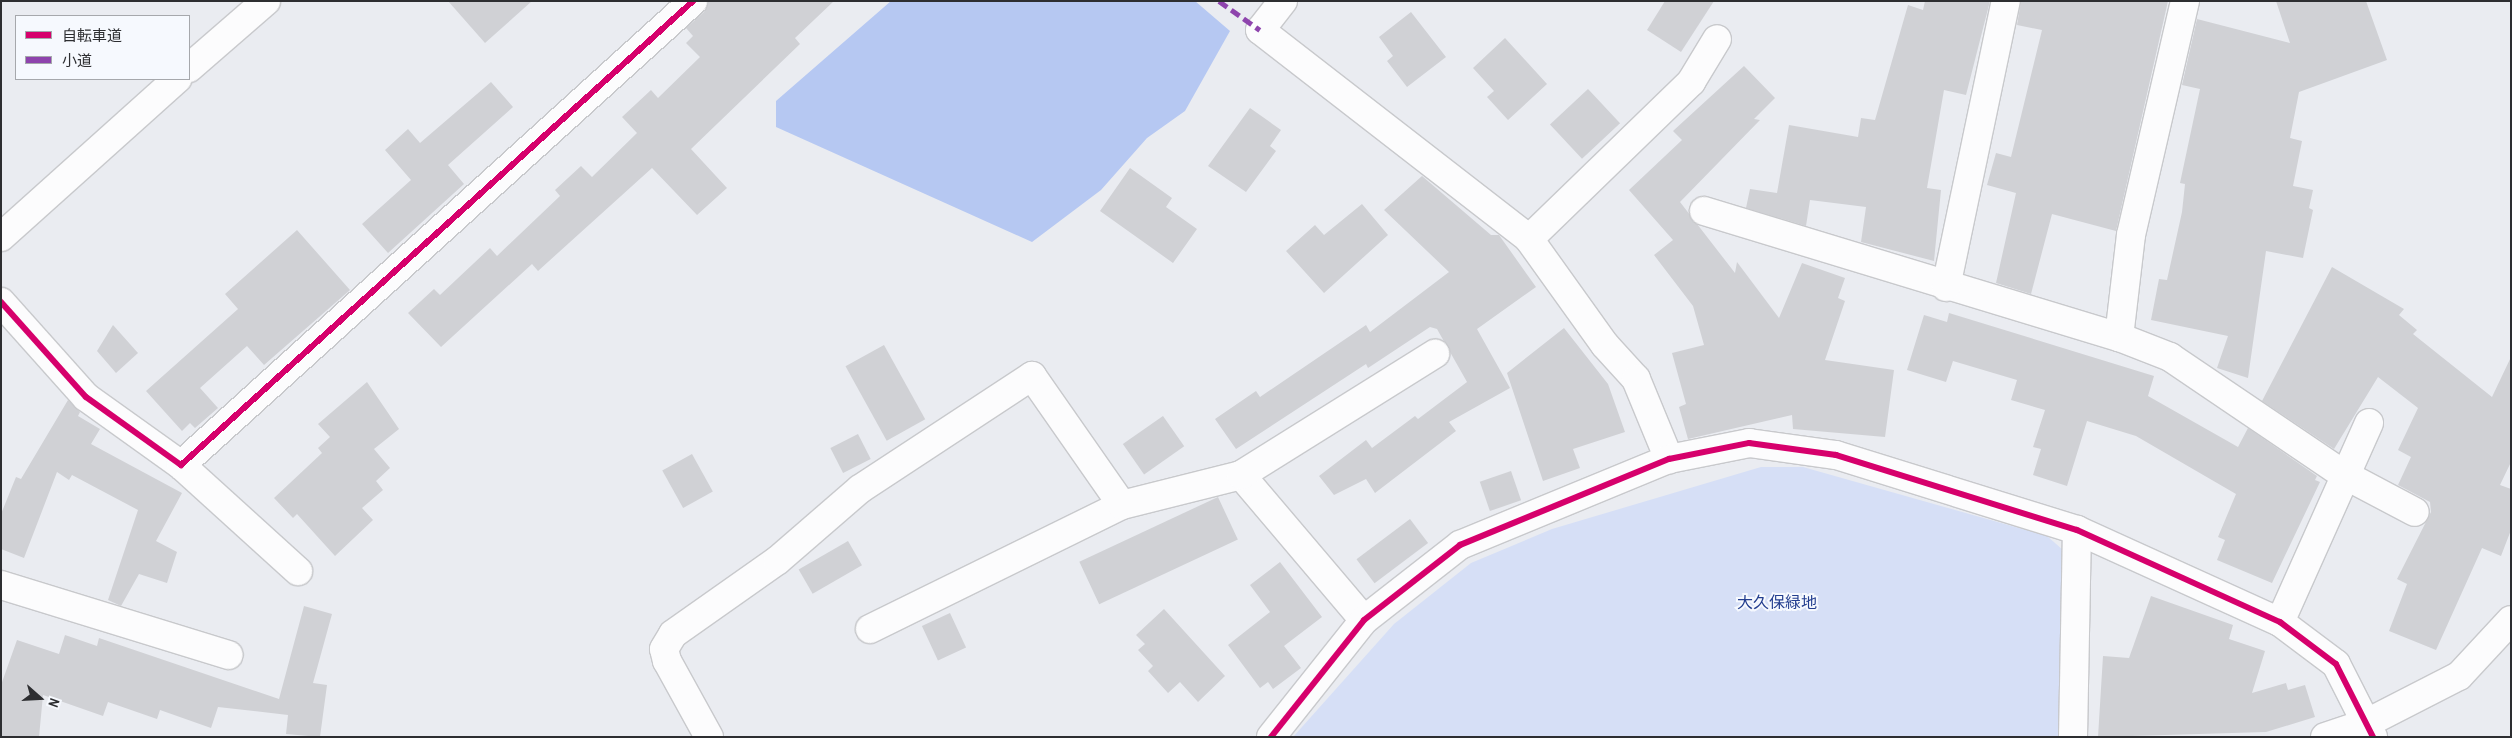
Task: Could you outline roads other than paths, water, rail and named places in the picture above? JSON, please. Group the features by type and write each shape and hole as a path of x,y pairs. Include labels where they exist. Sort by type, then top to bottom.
{"street":[{"path":"190,67 266,1"},
{"path":"181,465 693,1"},
{"path":"1283,1 1260,30 1529,238 1605,345 1636,379 1669,459"},
{"path":"1946,287 2006,1"},
{"path":"2119,337 2131,236 2185,1"},
{"path":"1529,238 1691,82 1717,40"},
{"path":"1,237 176,80"},
{"path":"1704,211 1946,287 2119,337 2170,357 2343,474 2415,512"},
{"path":"1,302 86,397 181,465 298,571"},
{"path":"870,629 1122,505 1240,475 1435,354"},
{"path":"709,737 667,661 664,648 673,634 778,560 860,489 1032,376 1122,505"},
{"path":"2280,622 2343,474 2369,423"},
{"path":"1271,737 1364,620 1460,545 1669,459 1749,443 1783,444 1836,454 2077,530 2280,622 2336,664 2370,730"},
{"path":"1240,475 1364,620"},
{"path":"2073,737 2077,530"},
{"path":"1,585 228,655"},
{"path":"2325,737 2370,730 2459,676 2511,620"}],"park label":[{"name":"大久保緑地","path":"1777,602"}]}
